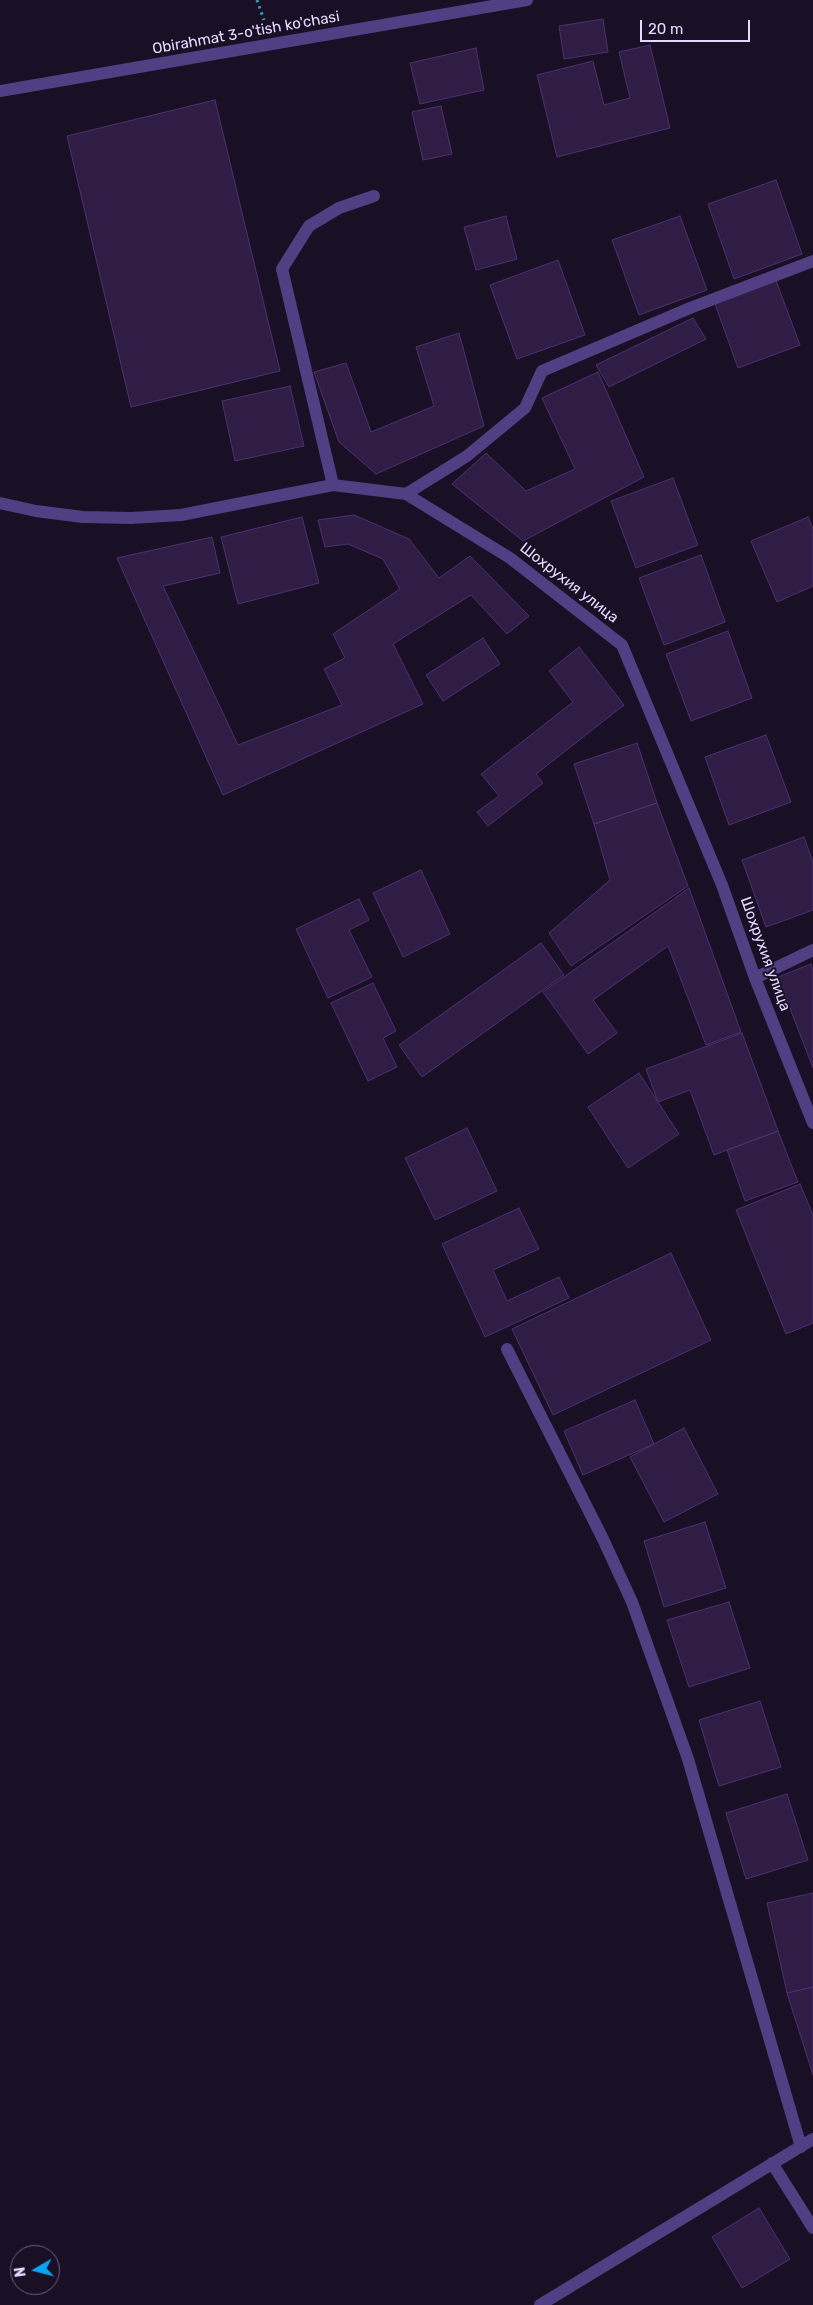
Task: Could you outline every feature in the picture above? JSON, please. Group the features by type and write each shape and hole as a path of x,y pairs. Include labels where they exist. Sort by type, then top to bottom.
{"street":[{"name":"Obirahmat 3-o'tish ko'chasi","path":"0,92 527,0"},
{"path":"333,485 282,269 309,226 340,208 374,196"},
{"path":"406,494 467,456 525,408 542,371 690,308 813,261"},
{"name":"Шохрухия улица","path":"0,502 36,511 83,517 131,518 181,515 333,485 406,494 510,558 622,645 722,885 755,978 813,1123"},
{"path":"755,978 813,950"},
{"path":"507,1349 603,1539 632,1602 688,1759 801,2147"},
{"path":"540,2305 813,2139"},
{"path":"772,2163 813,2228"}],"building":[{"path":"603,19 608,52 564,59 559,26"},
{"path":"650,45 670,128 557,157 537,75 593,61 604,105 630,98 619,52"},
{"path":"476,48 484,90 420,104 410,63"},
{"path":"215,100 280,371 131,407 67,136"},
{"path":"441,106 452,154 423,160 412,112"},
{"path":"776,180 802,254 734,279 708,204"},
{"path":"506,216 517,259 476,270 464,227"},
{"path":"680,216 707,290 639,315 612,240"},
{"path":"558,260 585,335 517,359 490,285"},
{"path":"775,278 800,345 738,368 714,301"},
{"path":"693,318 706,339 609,387 596,365"},
{"path":"459,333 484,426 376,474 339,442 314,372 346,363 371,432 434,406 416,347"},
{"path":"598,372 644,477 523,541 452,484 486,453 526,491 575,469 542,398"},
{"path":"290,386 304,446 235,461 222,401"},
{"path":"673,478 698,545 636,568 611,501"},
{"path":"354,515 409,539 439,578 470,556 529,616 507,634 471,595 393,644 423,704 223,795 117,558 212,537 220,573 163,586 238,745 342,705 324,669 345,658 333,634 400,589 383,559 348,544 325,547 318,520"},
{"path":"302,517 319,583 238,604 221,537"},
{"path":"808,517 813,529 813,586 777,602 751,541"},
{"path":"701,555 725,622 664,645 639,578"},
{"path":"728,631 752,698 691,721 666,654"},
{"path":"483,638 500,664 443,701 426,675"},
{"path":"579,647 624,705 536,774 543,783 488,826 477,812 499,796 481,774 573,702 549,671"},
{"path":"766,735 791,802 729,825 705,757"},
{"path":"637,743 657,803 594,824 574,764"},
{"path":"657,803 688,886 571,966 549,933 610,880 594,824"},
{"path":"804,837 813,862 813,910 766,927 742,860"},
{"path":"421,870 450,934 403,957 373,893"},
{"path":"689,888 741,1032 706,1045 668,946 593,1000 617,1033 588,1054 543,992"},
{"path":"359,899 369,920 349,930 372,977 328,998 296,929"},
{"path":"541,943 564,975 422,1077 399,1045"},
{"path":"811,964 813,970 813,1068 778,977"},
{"path":"373,983 396,1031 383,1038 397,1067 368,1081 331,1003"},
{"path":"742,1033 778,1131 714,1155 690,1090 658,1102 646,1069"},
{"path":"639,1073 679,1134 628,1168 588,1107"},
{"path":"467,1128 497,1191 435,1220 405,1158"},
{"path":"778,1131 798,1182 745,1201 727,1150"},
{"path":"800,1184 813,1215 813,1323 786,1334 736,1210"},
{"path":"519,1208 539,1249 493,1270 507,1301 559,1277 569,1298 485,1337 442,1244"},
{"path":"671,1253 711,1340 553,1415 512,1329"},
{"path":"635,1400 654,1444 583,1475 564,1431"},
{"path":"684,1428 718,1494 664,1522 630,1457"},
{"path":"705,1522 726,1588 664,1607 644,1541"},
{"path":"729,1602 750,1668 689,1687 667,1620"},
{"path":"760,1701 781,1767 719,1786 699,1720"},
{"path":"787,1794 808,1860 746,1879 726,1813"},
{"path":"813,1893 813,1987 787,1993 767,1903"},
{"path":"813,1987 813,2075 787,1993"},
{"path":"759,2208 790,2259 742,2288 712,2237"}]}
